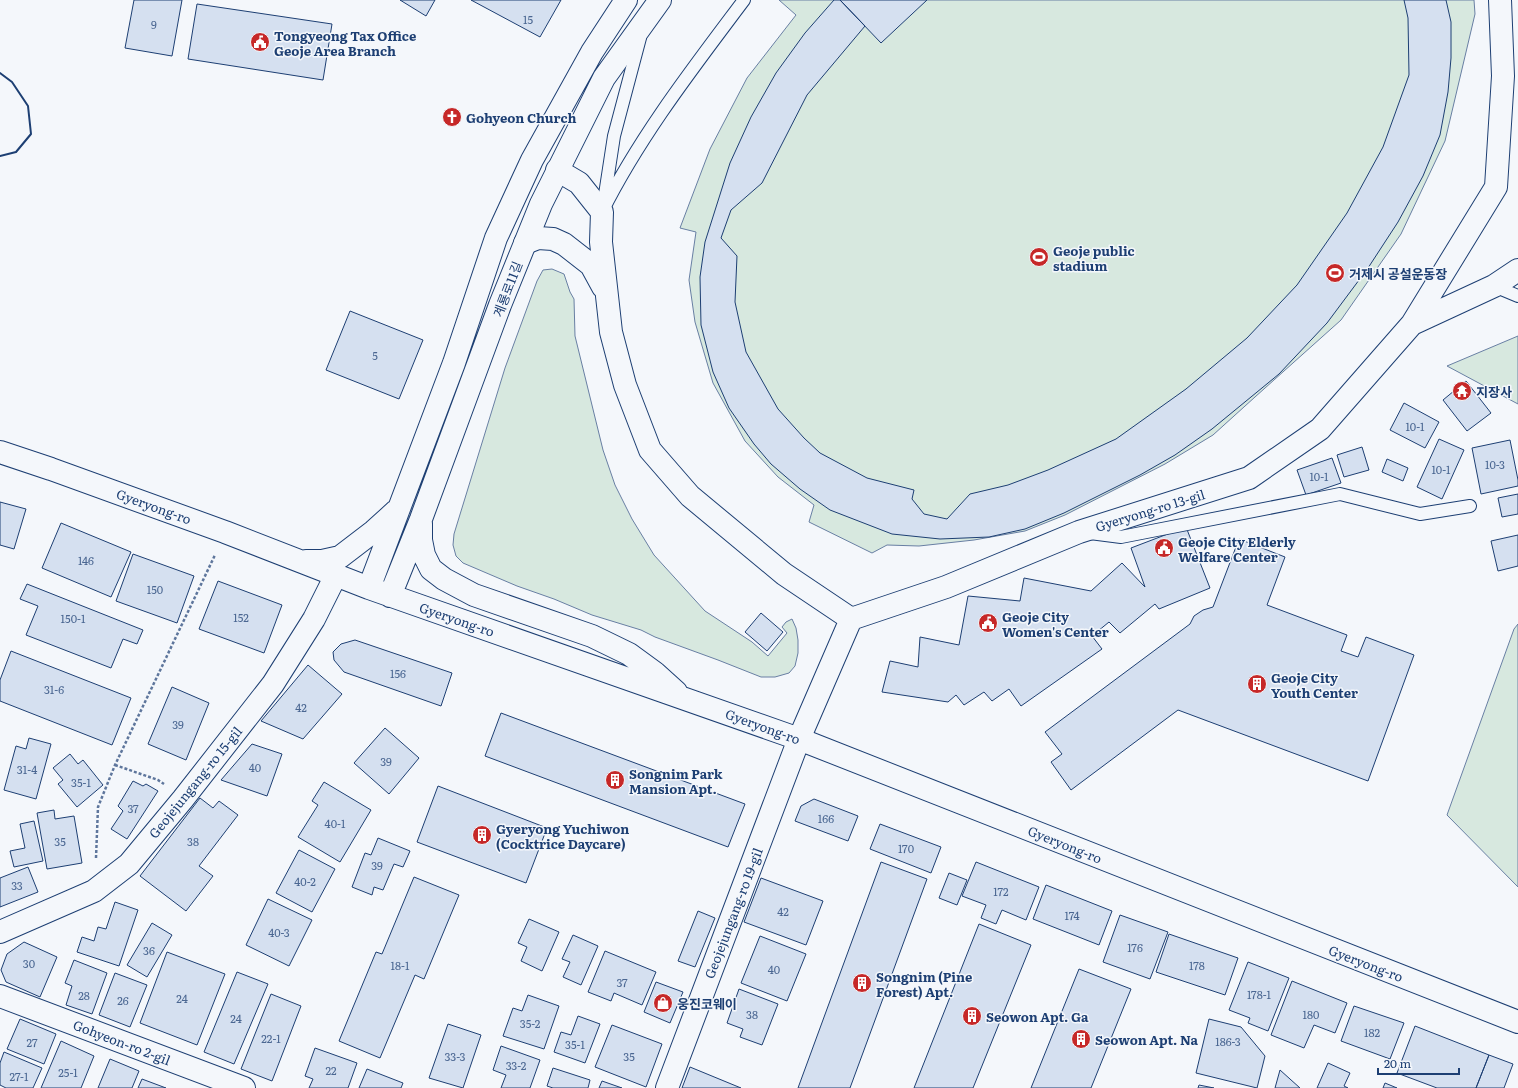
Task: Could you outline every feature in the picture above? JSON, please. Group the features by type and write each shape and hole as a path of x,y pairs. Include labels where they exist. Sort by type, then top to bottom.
{"street":[{"name":"계룡로11길","path":"369,588 454,363 496,238 536,153 592,52 626,0"},
{"name":"계룡로11길","path":"390,596 421,519 498,312 541,204 604,78 660,0"},
{"path":"1412,324 1496,187 1503,76 1500,0"},
{"path":"557,170 579,183 602,212 601,242 612,332 625,385 650,450 690,496 784,574 851,619 799,739"},
{"path":"525,243 538,238 553,239 564,244 591,265 607,294"},
{"name":"Gyeryong-ro 13-gil","path":"851,619 946,587 1079,532 1249,478 1320,429 1412,324 1494,286 1518,270"},
{"name":"Gyeryong-ro","path":"0,452 225,532 390,596 799,739 1518,1022"},
{"path":"297,560 322,561 340,557 374,531 400,507"},
{"path":"421,519 421,540 424,555 431,569 444,579 474,596 592,636 629,654 655,673 683,698"},
{"name":"Geojejungang-ro 15-gil","path":"0,932 94,890 129,864 183,799 273,684 314,619 336,575"},
{"name":"Geojejungang-ro 19-gil","path":"667,1088 799,739"},
{"name":"Gohyeon-ro 2-gil","path":"0,996 195,1079 244,1088"}],"lane":[{"path":"602,212 617,182 649,132 699,60 744,0"},
{"path":"602,212 614,136 646,18"},
{"path":"1494,286 1518,296"},
{"path":"1079,532 1121,537 1340,494 1420,514 1470,506"}],"path":[{"path":"94,890 98,807 115,765 225,532"},
{"path":"115,765 158,780 183,799"}],"shaded area":[{"name":"Geoje public stadium","path":"779,0 1474,0 1475,14 1445,141 1401,234 1341,320 1213,435 1165,464 1065,515 1025,531 974,540 919,546 887,545 872,553 809,522 814,505 778,477 745,441 713,383 695,322 689,280 696,232 680,228 710,149 747,78 796,15"},
{"path":"552,269 564,274 574,299 575,336 603,450 615,485 632,519 654,555 705,611 752,642 768,656 787,633 782,627 786,622 792,619 796,628 798,653 795,666 789,673 775,677 761,677 655,637 641,630 592,615 554,599 517,586 463,563 456,556 453,545 454,534 505,368 537,281 543,270"},
{"path":"1518,336 1518,404 1447,366"},
{"path":"1518,624 1518,887 1447,815 1514,629"}],"building":[{"path":"134,0 182,0 172,56 125,48"},
{"path":"400,0 435,0 426,16"},
{"path":"471,0 561,0 540,37"},
{"name":"거제시 공설운동장","path":"834,0 840,0 865,26 807,95 762,183 731,210 721,238 737,256 735,302 746,352 778,409 804,438 820,453 867,478 914,490 912,499 924,514 947,519 970,494 1008,485 1048,470 1116,439 1186,389 1247,338 1297,285 1347,213 1383,147 1409,75 1408,18 1404,0 1446,0 1451,22 1451,58 1448,92 1440,135 1423,176 1398,222 1368,268 1327,323 1279,374 1212,429 1175,455 1140,475 1064,513 1025,529 989,537 940,539 892,534 830,510 800,489 771,464 754,444 729,408 713,372 701,325 700,277 705,242 730,163 751,117 776,73 805,33"},
{"path":"840,0 927,0 881,43"},
{"name":"Tongyeong Tax Office Geoje Area Branch","path":"197,4 332,24 323,80 188,59"},
{"path":"350,311 423,340 399,399 326,370"},
{"path":"1466,381 1491,413 1467,431 1443,400"},
{"path":"1404,403 1439,422 1425,448 1390,430"},
{"path":"1439,439 1464,450 1442,499 1417,487"},
{"path":"1510,440 1518,486 1481,494 1472,448"},
{"path":"1362,447 1369,470 1344,477 1337,455"},
{"path":"1332,458 1341,483 1306,495 1297,470"},
{"path":"1387,459 1408,468 1403,481 1382,472"},
{"path":"1518,494 1518,514 1502,517 1498,498"},
{"path":"0,502 26,509 14,549 0,545"},
{"path":"61,523 131,552 111,597 42,568"},
{"path":"1186,527 1210,588 1159,609 1155,604 1120,633 1109,622 1092,636 1102,649 1021,706 1009,689 992,701 984,692 964,705 956,695 948,702 882,692 890,661 918,667 920,637 959,645 968,596 1020,601 1024,578 1091,591 1122,563 1145,587 1131,548"},
{"path":"1518,535 1518,566 1498,571 1491,541"},
{"name":"Geoje City Youth Center","path":"1239,539 1285,557 1267,605 1347,635 1341,651 1358,657 1366,637 1414,655 1368,781 1178,710 1071,790 1051,762 1062,754 1045,732 1190,624 1194,616 1203,610 1213,607"},
{"path":"133,554 194,576 177,623 116,601"},
{"path":"218,581 282,605 264,653 199,629"},
{"path":"27,584 143,630 137,644 123,639 111,668 26,635 38,606 20,599"},
{"path":"761,613 783,632 767,651 745,632"},
{"path":"355,640 452,673 441,706 344,672 334,660 333,652 341,644"},
{"path":"11,651 131,698 112,745 0,701 0,680"},
{"path":"308,665 342,694 303,739 261,721"},
{"path":"172,687 209,703 186,760 148,744"},
{"name":"Songnim Park Mansion Apt.","path":"501,713 745,804 728,847 485,756"},
{"path":"385,728 419,758 389,794 354,763"},
{"path":"29,738 51,744 36,799 4,790 16,746 26,749"},
{"path":"252,744 282,754 267,796 221,780"},
{"path":"70,754 78,764 83,760 103,785 77,807 58,784 63,780 53,768"},
{"path":"133,781 143,786 146,784 158,791 127,839 111,829 123,811 118,806"},
{"path":"324,782 371,810 340,862 298,837 318,805 312,801"},
{"name":"Gyeryong Yuchiwon (Cocktrice Daycare)","path":"438,786 547,828 526,883 417,842"},
{"path":"200,798 213,808 219,801 238,815 199,866 213,876 186,911 140,876"},
{"path":"814,799 858,816 848,841 795,821 801,806"},
{"path":"54,810 55,819 74,816 82,863 47,869 37,813"},
{"path":"34,821 43,861 14,867 10,851 25,848 20,824"},
{"path":"880,824 941,847 931,873 870,849"},
{"path":"378,838 410,851 403,867 394,864 383,890 374,887 372,895 352,887 365,853 371,855"},
{"path":"299,850 335,869 312,912 276,893"},
{"name":"Songnim (Pine Forest) Apt.","path":"881,862 927,879 850,1088 798,1088"},
{"path":"976,862 1039,887 1026,920 1002,910 996,924 981,918 986,905 962,896"},
{"path":"28,867 38,892 0,907 0,878"},
{"path":"949,873 967,880 957,905 939,898"},
{"path":"414,877 459,895 424,979 415,975 380,1058 339,1041 376,952 382,954"},
{"path":"761,878 823,901 806,945 744,922"},
{"path":"1046,885 1112,911 1099,945 1033,919"},
{"path":"268,899 312,920 289,966 246,945"},
{"path":"115,902 138,910 119,966 77,952 82,937 94,941 98,927 106,929"},
{"path":"698,911 715,918 695,967 678,961"},
{"path":"1120,915 1168,932 1150,979 1103,962"},
{"path":"529,919 559,932 542,971 521,961 527,947 518,943"},
{"path":"152,923 172,935 147,977 127,965"},
{"name":"Seowon Apt. Ga","path":"979,924 1031,945 973,1088 914,1088"},
{"path":"1169,934 1238,958 1225,995 1156,972"},
{"path":"573,935 598,946 581,985 563,977 570,962 562,959"},
{"path":"760,936 806,954 787,1001 741,983"},
{"path":"24,942 57,957 40,997 6,982 1,970 7,954"},
{"path":"605,951 656,972 642,1005 614,993 611,1001 588,992"},
{"path":"167,952 225,974 197,1045 140,1023"},
{"path":"74,960 107,973 92,1014 66,1005 72,986 65,983"},
{"path":"1248,962 1289,978 1268,1031 1248,1023 1250,1018 1229,1010"},
{"name":"Seowon Apt. Na","path":"1079,969 1131,989 1091,1088 1031,1088"},
{"path":"237,972 268,984 234,1064 204,1052"},
{"path":"115,973 147,985 130,1027 99,1015"},
{"path":"1292,981 1347,1003 1335,1033 1314,1025 1304,1048 1271,1035"},
{"path":"656,982 683,992 670,1023 644,1012"},
{"path":"739,989 778,1004 762,1045 740,1037 743,1029 727,1023"},
{"path":"271,994 301,1006 272,1081 241,1069"},
{"path":"528,995 559,1006 544,1049 503,1036 513,1008 522,1011"},
{"path":"1354,1006 1404,1023 1390,1059 1341,1041"},
{"path":"578,1016 600,1024 585,1063 554,1052 561,1032 571,1035"},
{"path":"20,1019 56,1034 44,1064 7,1049"},
{"path":"1209,1019 1241,1027 1265,1056 1257,1088 1196,1073"},
{"path":"448,1024 481,1035 463,1088 429,1078"},
{"path":"612,1025 662,1044 646,1087 595,1067"},
{"path":"1415,1026 1489,1055 1476,1088 1437,1088 1397,1073"},
{"path":"61,1041 94,1056 81,1088 41,1088"},
{"path":"501,1046 540,1060 530,1088 501,1088 506,1075 493,1070"},
{"path":"315,1048 357,1063 348,1088 309,1088 313,1079 305,1076"},
{"path":"4,1052 42,1068 33,1088 6,1088 0,1085 0,1063"},
{"path":"1489,1055 1513,1064 1504,1088 1476,1088"},
{"path":"110,1059 139,1071 132,1088 98,1088"},
{"path":"1328,1063 1350,1073 1344,1086 1348,1088 1317,1088"},
{"path":"690,1067 741,1088 682,1088"},
{"path":"553,1068 590,1080 588,1088 553,1088 547,1086"},
{"path":"367,1069 403,1083 401,1088 359,1088"},
{"path":"1280,1070 1300,1088 1275,1088"},
{"path":"142,1079 166,1088 138,1088"},
{"path":"602,1081 622,1088 599,1088"},
{"path":"1385,1083 1397,1088 1383,1088"},
{"path":"1199,1085 1214,1088 1198,1088"}],"wall":[{"path":"0,73 12,82 28,106 31,134 16,152 0,156"}],"place":[{"name":"Tongyeong Tax Office Geoje Area Branch","path":"260,42"},
{"name":"Gohyeon Church","path":"452,117"},
{"name":"Geoje public stadium","path":"1039,257"},
{"name":"거제시 공설운동장","path":"1335,273"},
{"name":"지장사","path":"1462,391"},
{"name":"Geoje City Elderly Welfare Center","path":"1164,548"},
{"name":"Geoje City Women's Center","path":"988,623"},
{"name":"Geoje City Youth Center","path":"1257,684"},
{"name":"Songnim Park Mansion Apt.","path":"615,780"},
{"name":"Gyeryong Yuchiwon (Cocktrice Daycare)","path":"482,835"},
{"name":"Songnim (Pine Forest) Apt.","path":"862,983"},
{"name":"웅진코웨이","path":"663,1003"},
{"name":"Seowon Apt. Ga","path":"972,1016"},
{"name":"Seowon Apt. Na","path":"1081,1039"}]}
